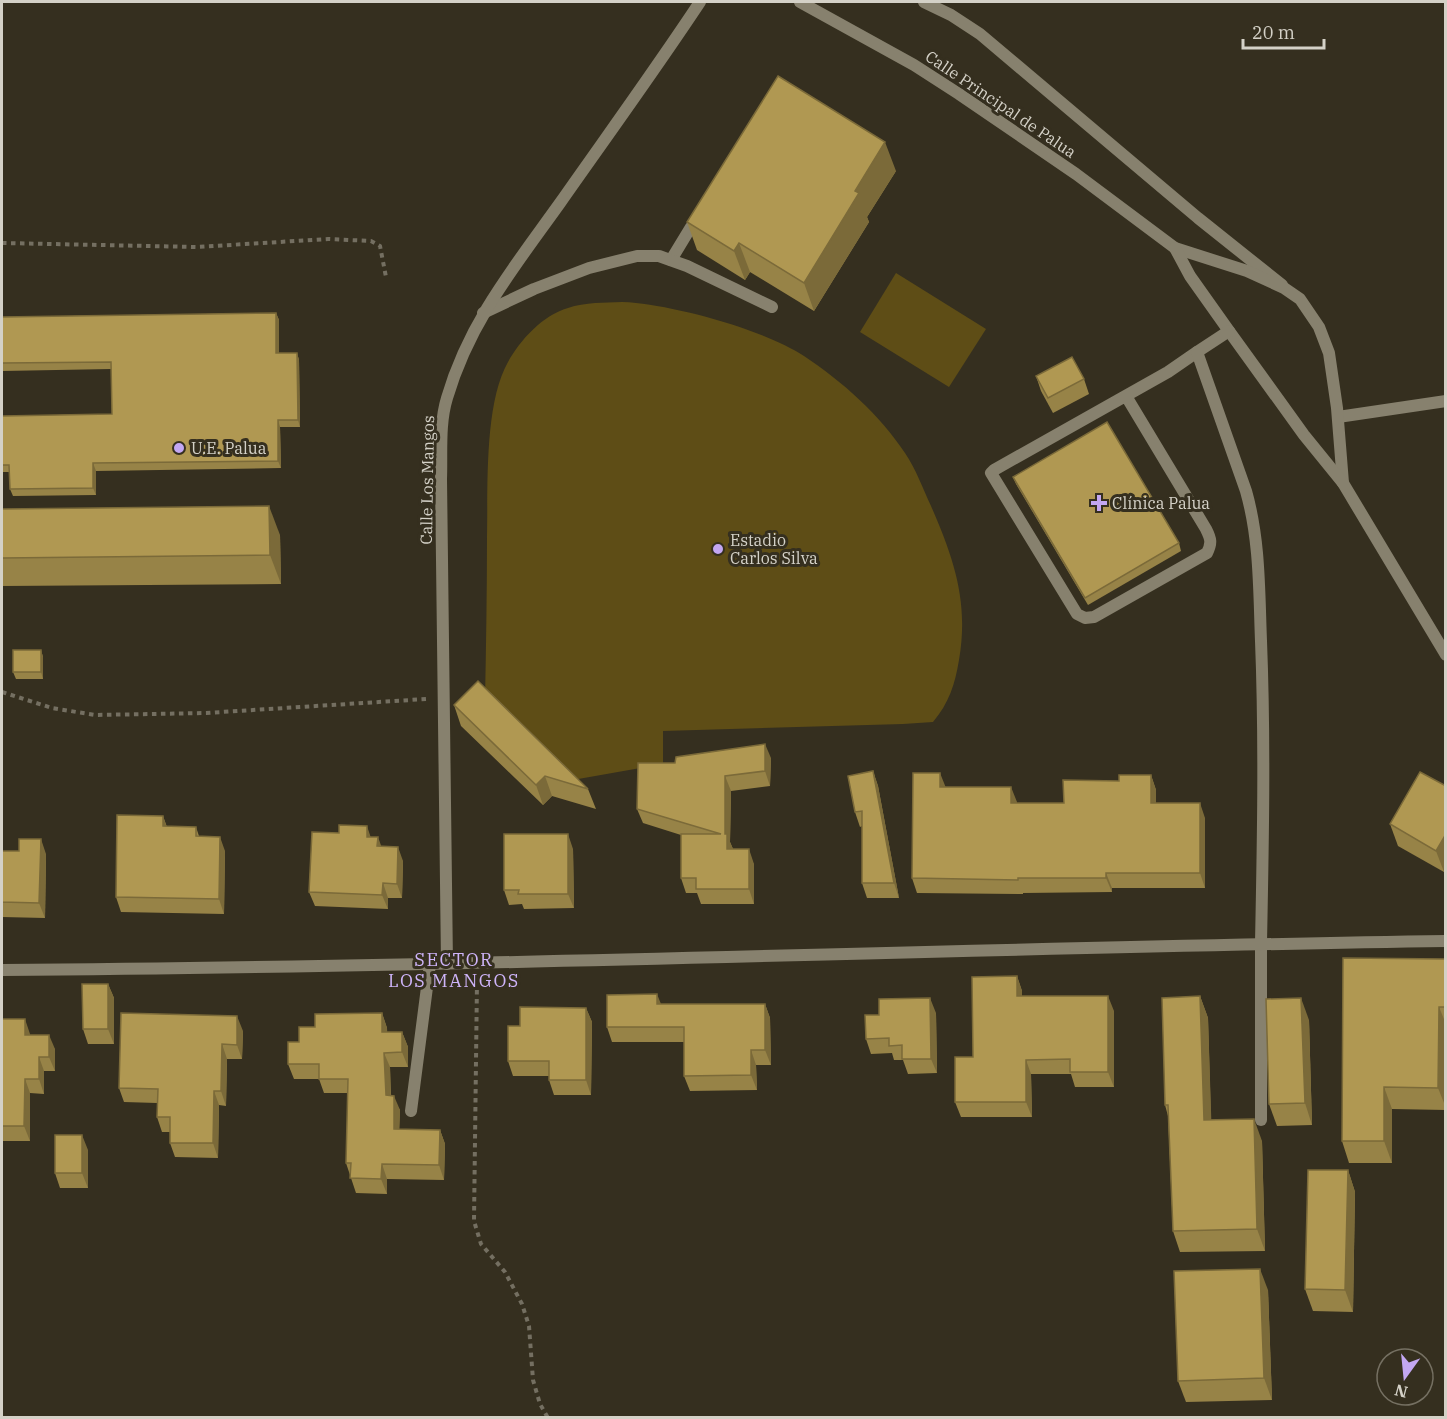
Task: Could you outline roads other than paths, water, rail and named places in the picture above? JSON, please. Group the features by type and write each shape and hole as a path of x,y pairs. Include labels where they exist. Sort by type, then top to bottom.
{"street":[{"name":"Calle Los Mangos","path":"447,964 441,479 442,426 446,400 473,331 497,290 657,68 700,2"},
{"name":"Calle Principal de Palua","path":"800,2 914,65 959,94 1076,174 1175,248 1247,271 1284,288 1300,299 1319,327 1329,353 1338,417 1343,483"},
{"path":"924,2 951,15 980,34 1198,218 1300,299"},
{"path":"670,260 691,227"},
{"name":"Calle Principal de Palua","path":"1175,248 1191,276 1229,331 1304,435 1343,483 1446,655"},
{"path":"483,313 534,289 589,268 637,256 659,256 687,266 772,307"},
{"path":"1126,396 1206,529 1211,539 1210,547 1207,553 1094,617 1085,618 1077,614 991,473 1126,396 1229,331"},
{"path":"1197,352 1246,491 1257,546 1264,710 1261,1120"},
{"path":"1338,417 1446,401"},
{"path":"2,970 447,964 1446,941"},
{"path":"411,1112 430,964"}],"place":[{"name":"U.E. Palua","path":"179,448"},
{"name":"Clínica Palua","path":"1099,503"},
{"name":"Estadio Carlos Silva","path":"718,549"}],"district":[{"name":"SECTOR LOS MANGOS","path":"454,969"}]}
